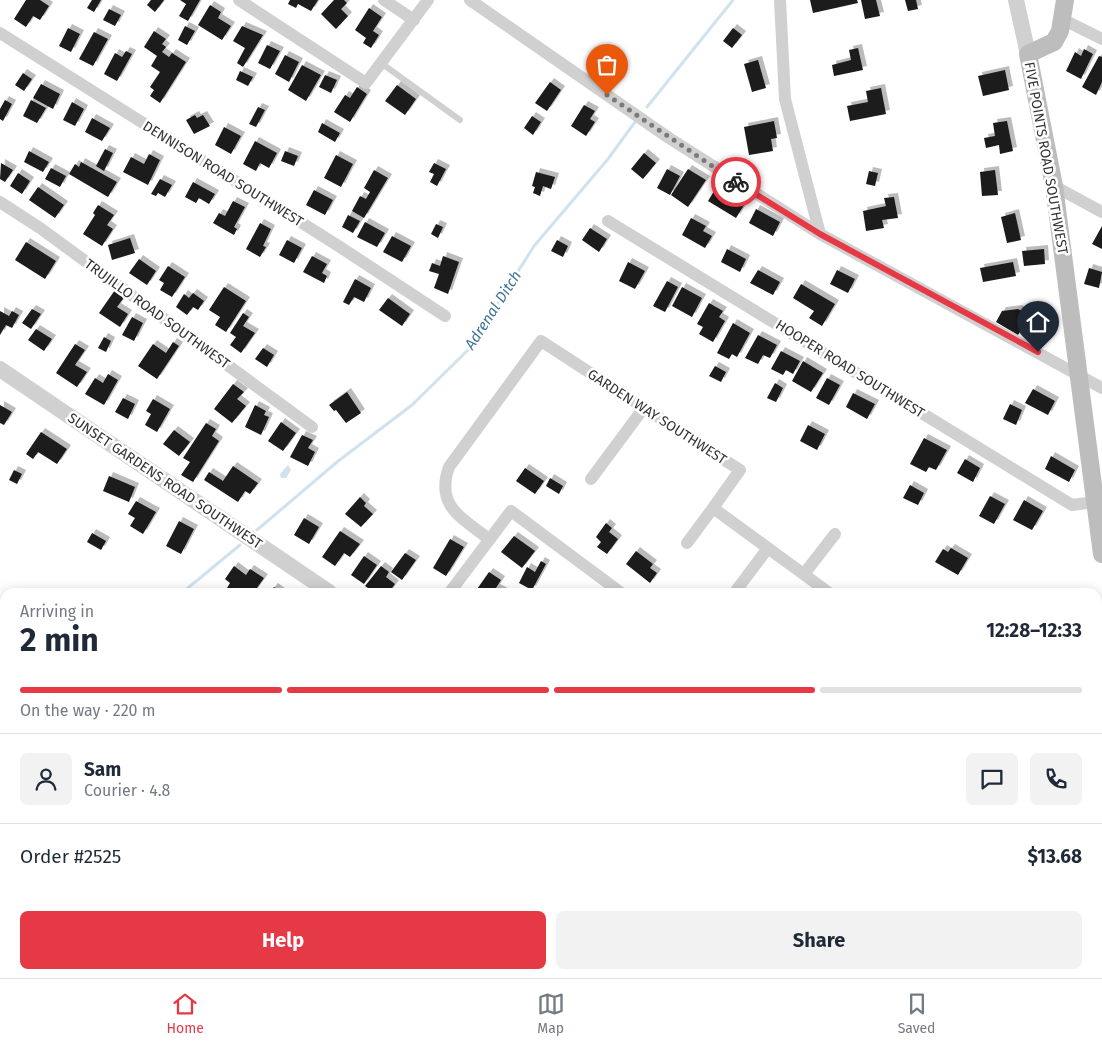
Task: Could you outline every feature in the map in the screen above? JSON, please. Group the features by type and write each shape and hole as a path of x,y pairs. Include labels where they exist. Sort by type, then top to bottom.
{"main road":[{"path":"1028,54 1054,42 1060,31 1065,0"},
{"name":"FIVE POINTS ROAD SOUTHWEST","path":"1028,54 1054,186 1102,554"}],"street":[{"path":"239,0 366,83 428,0"},
{"path":"384,0 414,20"},
{"path":"470,0 669,138 820,234 1102,388"},
{"path":"780,0 785,99 820,234"},
{"name":"FIVE POINTS ROAD SOUTHWEST","path":"1016,0 1028,54"},
{"path":"1062,19 1102,39"},
{"name":"DENNISON ROAD SOUTHWEST","path":"0,33 337,245 445,316"},
{"path":"1054,186 1102,212"},
{"name":"TRUJILLO ROAD SOUTHWEST","path":"0,202 40,228 312,427"},
{"name":"HOOPER ROAD SOUTHWEST","path":"608,220 1072,505 1095,502"},
{"name":"GARDEN WAY SOUTHWEST","path":"490,538 455,513 447,502 444,480 449,467 541,342 740,470 712,508"},
{"name":"SUNSET GARDENS ROAD SOUTHWEST","path":"0,369 323,588"},
{"path":"591,478 643,409"},
{"path":"687,543 712,508 823,588"},
{"path":"453,588 511,511 615,588"},
{"path":"804,574 835,534"},
{"path":"738,588 768,548"}],"lane":[{"path":"381,63 460,120"}],"water":[{"path":"288,465 291,470 286,478 281,478 280,474"}],"building":[{"path":"26,0 40,0 49,6 40,20 33,16 26,27 14,19"},
{"path":"92,0 101,0 94,12 87,8"},
{"path":"151,0 164,0 155,12 147,5"},
{"path":"180,0 200,0 188,21 179,16 186,4"},
{"path":"290,0 318,0 311,11 298,4 296,8 288,4"},
{"path":"334,0 344,0 347,3 341,9 348,16 336,29 321,14"},
{"path":"810,0 857,0 858,3 813,13"},
{"path":"861,0 876,0 880,16 865,19"},
{"path":"905,0 916,0 918,9 908,11"},
{"path":"210,5 221,12 218,18 231,26 222,40 198,25"},
{"path":"369,8 382,17 373,31 379,35 371,48 363,43 366,38 355,30"},
{"path":"109,9 121,15 115,26 103,20"},
{"path":"185,26 195,31 187,45 178,40"},
{"path":"242,26 263,35 243,67 237,63 245,48 233,41"},
{"path":"68,28 80,34 71,52 59,46"},
{"path":"733,28 742,35 732,48 723,41"},
{"path":"154,31 166,39 162,44 166,47 162,52 169,57 172,53 186,62 160,103 150,96 154,90 150,87 160,72 151,66 157,56 144,47"},
{"path":"94,32 108,39 93,66 79,59"},
{"path":"267,45 280,51 270,69 258,63"},
{"path":"858,48 863,70 834,76 832,65 851,60 849,50"},
{"path":"1084,49 1093,54 1081,79 1066,71 1075,52 1081,56"},
{"path":"126,51 132,54 117,81 104,74 115,53 122,57"},
{"path":"285,55 299,62 289,82 275,74"},
{"path":"1099,56 1102,57 1102,82 1096,95 1082,87"},
{"path":"758,60 766,88 752,92 744,64"},
{"path":"302,65 321,75 306,101 288,90"},
{"path":"1005,70 1009,90 983,96 978,76"},
{"path":"240,71 253,77 248,86 236,80"},
{"path":"23,73 32,79 24,91 15,85"},
{"path":"325,75 337,80 331,93 319,87"},
{"path":"550,82 561,90 547,111 535,103"},
{"path":"41,84 60,94 53,109 33,98"},
{"path":"397,85 416,99 405,115 385,101"},
{"path":"357,87 367,94 350,122 334,112 345,95 350,98"},
{"path":"881,88 886,114 850,121 847,106 868,102 866,91"},
{"path":"5,100 12,104 3,121 0,119 0,109"},
{"path":"31,100 46,108 37,123 23,116"},
{"path":"72,102 84,109 75,126 63,120"},
{"path":"584,105 595,111 590,119 595,122 586,136 571,126"},
{"path":"258,107 265,110 256,127 249,124"},
{"path":"195,115 197,118 203,115 210,126 194,134 186,120"},
{"path":"532,116 541,122 533,135 524,128"},
{"path":"92,118 110,128 102,141 85,132"},
{"path":"774,121 777,138 771,139 773,151 749,155 744,127"},
{"path":"1007,121 1013,151 1000,154 999,145 986,148 984,138 995,136 993,123"},
{"path":"322,123 340,133 335,142 318,132"},
{"path":"224,127 241,136 231,154 215,145"},
{"path":"255,141 277,153 269,168 260,163 256,171 243,164"},
{"path":"105,149 113,153 104,171 96,166"},
{"path":"29,151 49,162 43,172 24,162"},
{"path":"285,151 298,156 294,166 281,161"},
{"path":"644,153 656,163 643,179 631,169"},
{"path":"149,154 160,160 148,185 123,172 131,157 144,164"},
{"path":"336,155 353,164 341,187 324,178"},
{"path":"81,162 117,182 108,197 69,174 75,164 79,167"},
{"path":"1,163 13,170 5,182 0,179"},
{"path":"434,163 446,169 437,186 430,182 434,174 429,172"},
{"path":"51,168 66,176 60,187 45,179"},
{"path":"667,169 680,176 670,195 657,188"},
{"path":"688,169 706,180 688,207 671,195"},
{"path":"374,170 388,178 364,218 352,211 360,196 366,199 370,192 364,188"},
{"path":"995,170 998,195 982,196 980,172"},
{"path":"869,171 878,173 875,186 866,184"},
{"path":"536,172 555,177 551,189 543,186 540,196 533,193 535,187 532,186"},
{"path":"18,173 30,181 22,194 10,186"},
{"path":"160,179 172,185 165,197 158,193 156,196 151,194"},
{"path":"193,182 215,194 209,204 199,198 196,203 185,197"},
{"path":"726,185 741,194 737,201 744,205 736,218 708,201 716,188 722,192"},
{"path":"38,187 64,205 55,218 29,200"},
{"path":"314,190 333,200 325,215 306,205"},
{"path":"894,197 898,218 882,220 884,228 866,231 863,211 886,206 884,198"},
{"path":"233,201 245,207 234,227 237,229 234,235 213,223 219,213 225,216"},
{"path":"98,205 114,215 107,225 113,229 102,246 83,234 95,215 93,213"},
{"path":"756,209 780,222 773,236 749,223"},
{"path":"1015,213 1021,240 1007,243 1001,217"},
{"path":"348,215 360,221 353,233 342,227"},
{"path":"691,218 706,226 703,231 712,236 705,248 682,235"},
{"path":"365,222 385,233 377,247 357,237"},
{"path":"260,223 271,229 263,246 266,247 260,257 246,249"},
{"path":"436,224 443,227 438,238 431,234"},
{"path":"1102,226 1102,249 1092,244"},
{"path":"590,228 607,239 599,252 582,240"},
{"path":"392,236 411,246 402,262 383,252"},
{"path":"130,238 135,253 112,260 108,245"},
{"path":"287,240 302,248 294,263 279,255"},
{"path":"557,240 568,246 563,257 551,251"},
{"path":"26,242 56,261 45,279 15,260"},
{"path":"727,249 746,259 740,272 721,262"},
{"path":"1044,249 1045,264 1024,266 1022,251"},
{"path":"312,256 327,264 322,273 327,276 324,283 303,272"},
{"path":"443,256 459,262 448,294 434,288 439,274 429,271 432,263 440,266"},
{"path":"139,259 156,271 147,285 129,273"},
{"path":"628,262 645,271 635,289 619,281"},
{"path":"1013,262 1016,276 983,282 980,268"},
{"path":"168,266 185,277 172,297 160,290 164,283 159,280"},
{"path":"1089,268 1102,272 1099,288 1084,284"},
{"path":"758,270 780,282 773,295 750,283"},
{"path":"837,270 855,279 848,293 830,284"},
{"path":"355,279 371,288 364,302 354,297 349,305 343,302"},
{"path":"667,281 678,287 665,312 653,306"},
{"path":"801,284 835,304 822,326 809,318 814,311 793,298"},
{"path":"224,287 246,301 226,332 215,325 220,317 209,310"},
{"path":"682,287 702,298 692,317 672,306"},
{"path":"115,290 125,296 117,307 128,314 120,327 99,313"},
{"path":"193,293 204,301 198,310 193,307 187,315 176,307 184,294 189,298"},
{"path":"388,298 410,314 402,326 379,310"},
{"path":"709,303 723,311 719,317 725,321 713,342 699,334 703,327 697,324"},
{"path":"32,309 41,314 31,329 22,323"},
{"path":"1018,309 1025,313 1048,311 1049,322 1045,330 1046,335 1034,336 1033,328 1022,329 1018,335 996,322 1002,311"},
{"path":"0,311 9,316 12,311 19,315 12,328 6,325 0,335"},
{"path":"243,313 249,317 243,326 255,333 241,353 230,345 236,337 230,333"},
{"path":"132,317 143,323 134,341 122,335"},
{"path":"733,323 750,333 737,357 732,354 729,359 717,353"},
{"path":"36,329 52,339 44,351 28,340"},
{"path":"758,335 777,345 770,358 763,355 758,364 745,358"},
{"path":"104,337 111,341 106,352 98,348"},
{"path":"173,342 179,346 157,379 138,366 153,344 166,353"},
{"path":"75,344 85,350 75,365 87,372 77,387 56,373"},
{"path":"263,348 274,355 267,367 255,359"},
{"path":"781,351 800,361 793,374 786,370 783,375 771,369"},
{"path":"803,361 823,373 811,392 792,381"},
{"path":"715,366 726,372 721,382 709,376"},
{"path":"108,374 118,380 104,405 85,394 95,378 103,383"},
{"path":"827,378 840,385 829,405 816,398"},
{"path":"775,383 783,388 776,402 767,398"},
{"path":"233,384 244,392 237,399 246,406 232,423 214,409"},
{"path":"1033,389 1055,401 1048,415 1025,403"},
{"path":"347,392 361,413 346,423 336,410 334,411 329,405"},
{"path":"853,393 875,404 867,419 846,407"},
{"path":"123,398 135,404 128,419 115,412"},
{"path":"153,399 170,409 157,432 145,425 151,414 146,411"},
{"path":"1010,404 1022,410 1016,425 1003,419"},
{"path":"0,405 12,412 4,425 0,423"},
{"path":"255,405 266,411 264,415 269,417 261,435 245,427"},
{"path":"281,422 296,433 283,451 268,441"},
{"path":"206,423 216,429 212,436 219,441 193,482 181,475 190,462 183,458"},
{"path":"808,425 825,434 817,450 800,441"},
{"path":"174,430 190,442 179,456 163,444"},
{"path":"41,432 67,449 57,464 38,452 33,459 26,454"},
{"path":"302,435 313,440 308,448 315,452 308,466 290,457"},
{"path":"924,438 947,450 936,470 929,467 926,472 910,464"},
{"path":"1051,456 1075,470 1069,482 1045,469"},
{"path":"965,459 980,468 973,482 957,473"},
{"path":"233,466 258,483 250,494 245,491 238,502 204,480 209,472 223,481"},
{"path":"525,468 544,481 535,494 516,481"},
{"path":"14,470 22,474 17,484 9,480"},
{"path":"109,476 135,487 129,502 103,491"},
{"path":"550,478 563,486 559,494 546,486"},
{"path":"910,485 924,493 918,505 903,498"},
{"path":"990,496 1005,504 994,524 979,516"},
{"path":"360,497 366,503 364,506 373,514 361,527 345,514"},
{"path":"1024,500 1043,511 1032,530 1013,520"},
{"path":"136,501 156,512 143,534 130,526 135,518 128,514"},
{"path":"304,518 319,527 309,544 294,535"},
{"path":"179,521 194,529 181,554 166,546"},
{"path":"606,523 612,528 609,532 618,539 607,554 597,547 601,542 596,537"},
{"path":"340,531 360,544 350,557 344,553 335,566 322,557"},
{"path":"92,533 106,541 101,550 87,542"},
{"path":"514,536 535,551 522,568 501,552"},
{"path":"450,539 464,547 446,576 433,568"},
{"path":"951,548 968,558 958,575 935,562 943,549 948,552"},
{"path":"636,551 653,564 650,568 657,573 650,583 626,564"},
{"path":"405,553 416,560 402,580 391,572"},
{"path":"364,556 377,565 364,584 351,575"},
{"path":"541,561 546,564 533,588 528,588 519,583 527,567 535,572"},
{"path":"234,566 246,575 250,569 264,578 257,588 227,588 230,583 225,579"},
{"path":"381,566 389,572 386,577 395,584 392,588 368,588 365,586"},
{"path":"489,572 501,580 496,588 478,588"}],"waterway":[{"name":"Adrenal Ditch","path":"647,107 733,0"},
{"name":"Adrenal Ditch","path":"257,530 337,462 412,405 469,349 534,246 608,159 635,122"},
{"name":"Adrenal Ditch","path":"188,588 240,545"}],"way so far":[{"path":"607,95 736,182"}],"route":[{"path":"736,182 820,234 1038,352"}]}
